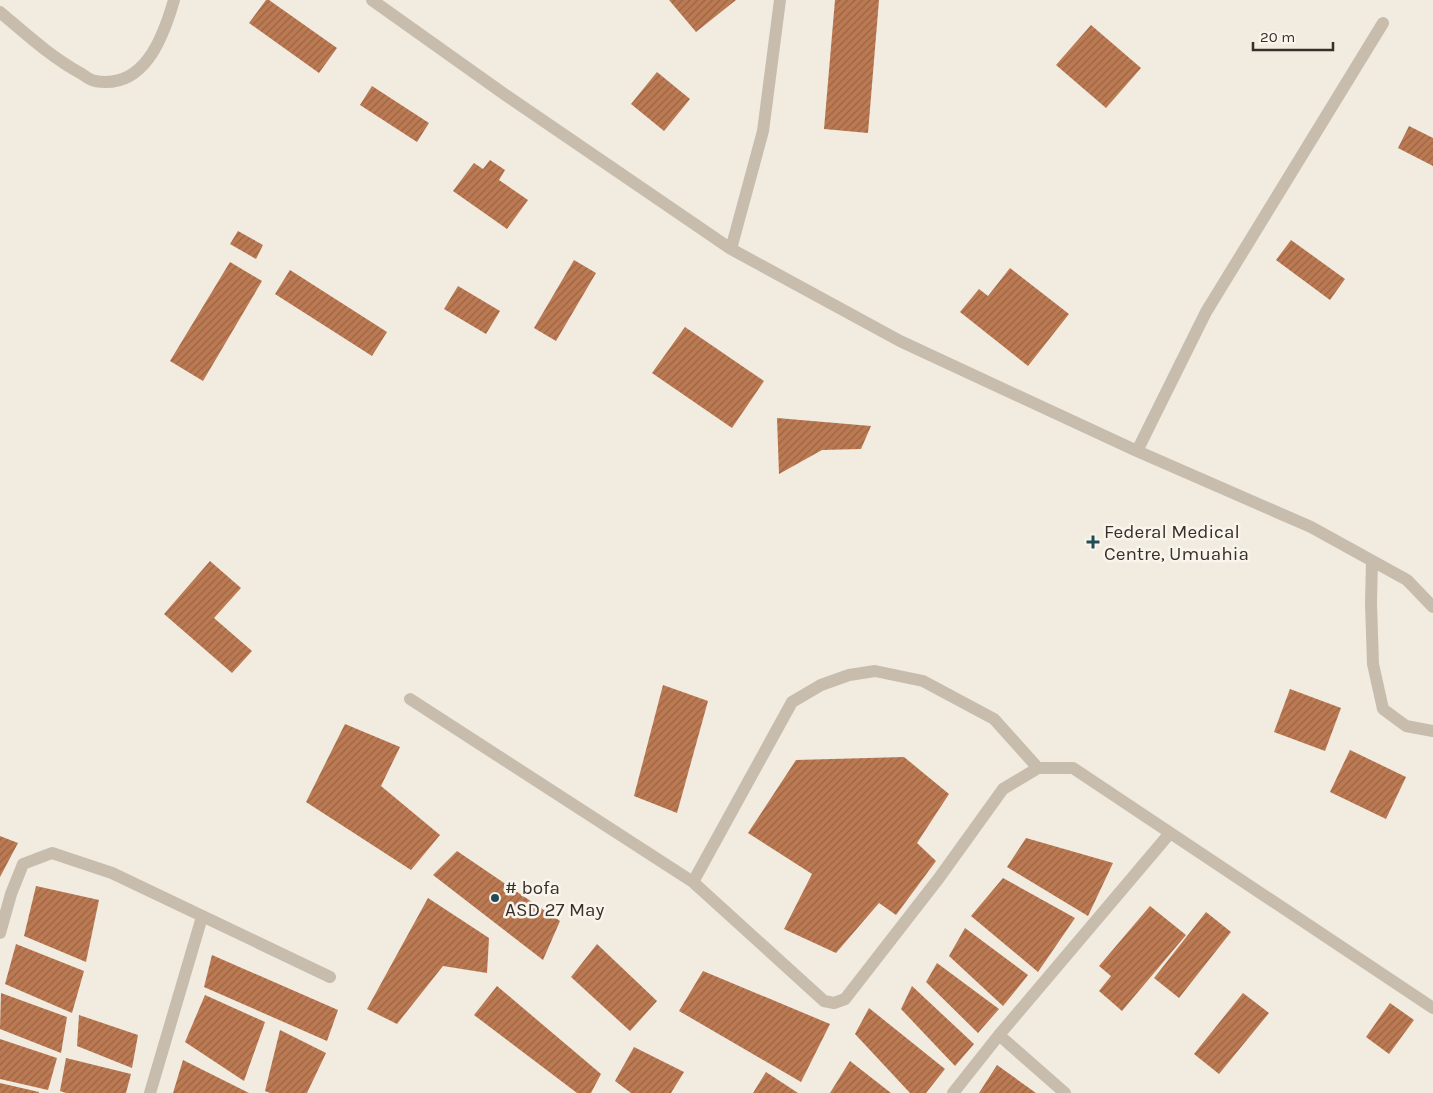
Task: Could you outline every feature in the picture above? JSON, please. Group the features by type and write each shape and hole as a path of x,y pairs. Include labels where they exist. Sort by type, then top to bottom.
{"street":[{"path":"0,12 62,63 94,81 121,82 145,65 166,28 174,0"},
{"path":"372,0 731,249 900,341 1137,451 1311,527 1407,580 1433,607"},
{"path":"731,249 763,131 780,0"},
{"path":"1137,451 1206,312 1383,23"},
{"path":"1372,561 1373,664 1383,709 1406,726 1433,731"},
{"path":"693,882 792,702 821,685 849,675 875,671 923,681 994,719 1038,768"},
{"path":"410,699 693,882 824,1001 834,1003 845,999 939,878 1003,789 1038,768 1072,768 1433,1008"},
{"path":"953,1093 999,1035 1170,833"},
{"path":"0,932 11,894 23,864 52,852 112,873 330,977"},
{"path":"150,1093 202,917"},
{"path":"999,1035 1064,1093"}],"building":[{"path":"266,0 269,0 337,48 319,73 249,23"},
{"path":"669,0 736,0 696,32"},
{"path":"835,0 879,0 868,133 824,129"},
{"path":"1091,25 1141,68 1106,108 1056,65"},
{"path":"657,72 690,99 664,131 631,104"},
{"path":"372,86 429,123 417,142 360,105"},
{"path":"1409,126 1433,138 1433,166 1398,148"},
{"path":"490,160 505,170 499,180 528,200 507,229 453,191 474,163 483,169"},
{"path":"238,231 263,245 256,259 230,244"},
{"path":"1291,240 1345,279 1330,300 1276,260"},
{"path":"574,260 596,273 556,341 534,328"},
{"path":"230,262 262,281 203,381 170,361"},
{"path":"1010,268 1069,314 1028,366 960,312 979,289 988,296"},
{"path":"290,270 387,332 372,356 275,294"},
{"path":"458,286 500,311 486,334 444,309"},
{"path":"685,327 764,381 732,428 652,373"},
{"path":"777,418 871,426 861,449 822,450 779,474"},
{"path":"210,561 241,588 214,618 252,651 232,673 164,614"},
{"path":"663,685 708,701 677,813 634,796"},
{"path":"1290,689 1341,708 1325,751 1274,732"},
{"path":"345,724 400,747 381,786 440,835 411,870 306,802"},
{"path":"1350,750 1406,777 1386,819 1330,792"},
{"path":"904,757 949,794 917,843 936,861 896,915 879,903 836,953 784,929 812,874 748,833 796,760"},
{"path":"0,836 18,843 0,877"},
{"path":"1026,838 1113,863 1088,916 1007,867"},
{"name":"# bofa ASD 27 May","path":"457,851 560,921 543,960 433,875"},
{"path":"1003,878 1075,918 1038,972 971,916"},
{"path":"36,886 99,900 86,962 24,936"},
{"path":"428,898 489,938 487,973 443,966 397,1024 367,1009"},
{"path":"1150,906 1186,935 1122,1011 1099,991 1111,976 1099,966"},
{"path":"1206,912 1231,932 1179,998 1154,978"},
{"path":"965,928 1028,975 1003,1006 949,956"},
{"path":"16,944 84,971 72,1013 5,984"},
{"path":"597,944 657,1001 630,1031 571,977"},
{"path":"212,955 338,1010 327,1041 204,987"},
{"path":"937,963 999,1009 978,1033 926,982"},
{"path":"703,971 830,1024 801,1082 679,1011"},
{"path":"497,986 601,1074 591,1093 577,1093 474,1015"},
{"path":"912,986 974,1044 955,1066 901,1009"},
{"path":"1,993 67,1017 61,1053 0,1029"},
{"path":"1243,993 1269,1013 1219,1074 1194,1054"},
{"path":"205,995 265,1022 244,1081 185,1042"},
{"path":"1390,1003 1414,1020 1389,1054 1366,1037"},
{"path":"869,1008 945,1069 926,1093 910,1093 855,1034"},
{"path":"79,1015 138,1035 132,1068 77,1046"},
{"path":"280,1030 326,1053 307,1093 270,1093 265,1091"},
{"path":"0,1039 57,1058 48,1090 0,1079"},
{"path":"634,1047 684,1072 671,1093 631,1093 615,1081"},
{"path":"66,1058 131,1074 126,1093 66,1093 60,1091"},
{"path":"183,1060 249,1093 173,1093"},
{"path":"850,1061 891,1093 830,1093"},
{"path":"997,1065 1036,1093 979,1093"},
{"path":"766,1072 798,1093 753,1093"},
{"path":"0,1083 39,1092 39,1093 0,1093"}],"place":[{"name":"Federal Medical Centre, Umuahia","path":"1093,542"},
{"name":"# bofa ASD 27 May","path":"495,898"}]}
